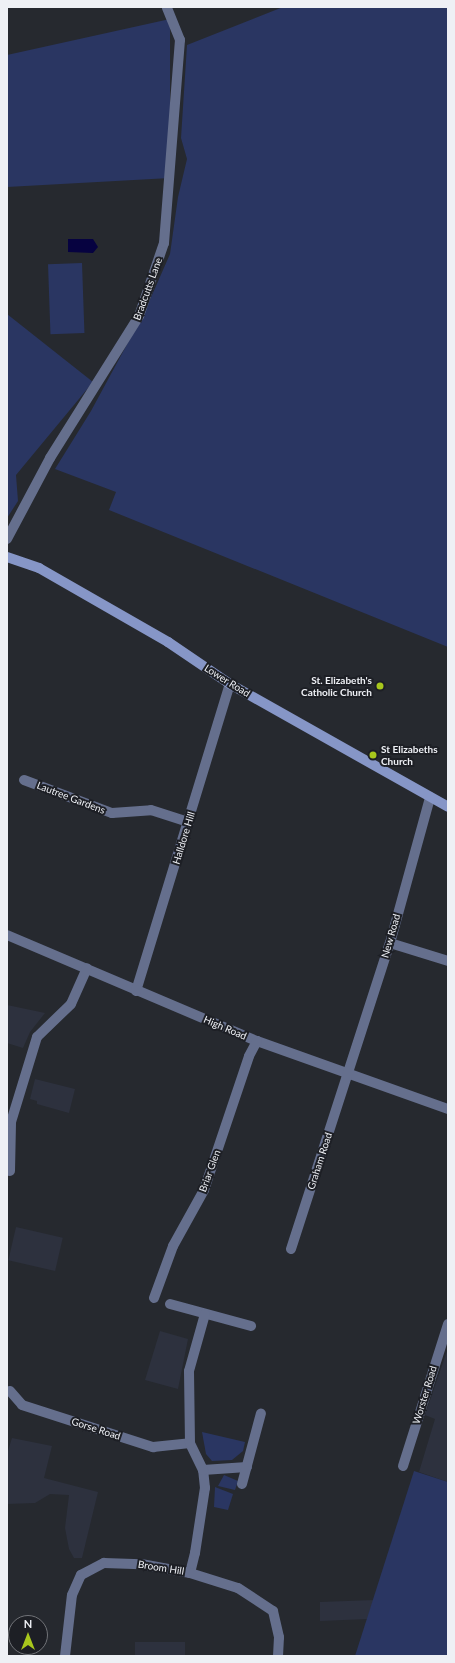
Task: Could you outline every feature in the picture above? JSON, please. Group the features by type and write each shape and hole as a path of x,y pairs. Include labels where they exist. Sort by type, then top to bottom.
{"street":[{"name":"Bradcutts Lane","path":"7,539 50,458 140,316 164,243 180,40 168,7"},
{"name":"Lower Road","path":"7,558 39,568 168,642 230,684 448,807"},
{"name":"Halldore Hill","path":"136,991 230,684"},
{"name":"Lautree Gardens","path":"24,780 112,813 151,810 189,822"},
{"name":"New Road","path":"348,1074 390,943 430,798"},
{"name":"High Road","path":"7,934 87,968 136,991 257,1041 448,1109"},
{"path":"390,943 448,961"},
{"path":"10,1171 11,1122 37,1037 71,1004 87,968"},
{"name":"Briar Glen","path":"154,1298 173,1246 204,1190 249,1056 257,1041"},
{"name":"Graham Road","path":"291,1249 348,1074"},
{"path":"170,1304 251,1326"},
{"path":"190,1573 196,1553 205,1488 203,1470 190,1443 189,1371 205,1314"},
{"name":"Worster Road","path":"403,1466 448,1324"},
{"name":"Gorse Road","path":"10,1391 22,1405 153,1447 190,1443"},
{"path":"242,1484 261,1413"},
{"path":"203,1470 247,1467"},
{"name":"Broom Hill","path":"65,1656 72,1596 81,1574 104,1563 141,1564 190,1573 238,1588 274,1611 279,1636 278,1656"}],"shaded area":[{"path":"283,7 448,7 448,647 109,510 116,492 55,469 91,411 145,311 170,254 178,197 187,159 181,138 187,45"},
{"path":"170,19 170,178 7,187 7,55"},
{"path":"68,239 93,239 98,247 93,253 68,252"},
{"path":"82,263 84,333 50,334 48,264"},
{"path":"7,314 93,382 16,475 18,501 7,518"},
{"path":"7,1005 45,1013 30,1032 23,1048 7,1043"},
{"path":"35,1079 75,1089 69,1113 37,1104 37,1101 30,1099"},
{"path":"16,1227 63,1238 55,1271 8,1260"},
{"path":"160,1331 188,1339 178,1389 145,1380"},
{"path":"448,1348 448,1482 419,1472 435,1419 425,1415"},
{"path":"202,1432 245,1442 243,1451 232,1460 212,1461 206,1454"},
{"path":"12,1438 52,1446 44,1478 98,1492 82,1558 74,1558 69,1549 65,1528 69,1495 50,1494 35,1503 7,1504 7,1454"},
{"path":"414,1471 448,1482 448,1656 355,1656"},
{"path":"224,1475 238,1481 235,1490 218,1486"},
{"path":"215,1487 233,1494 228,1510 214,1507"},
{"path":"374,1600 367,1619 320,1621 320,1602"},
{"path":"135,1642 185,1642 185,1656 135,1656"}],"place":[{"name":"St. Elizabeth's Catholic Church","path":"380,686"},
{"name":"St Elizabeths Church","path":"373,755"}]}
